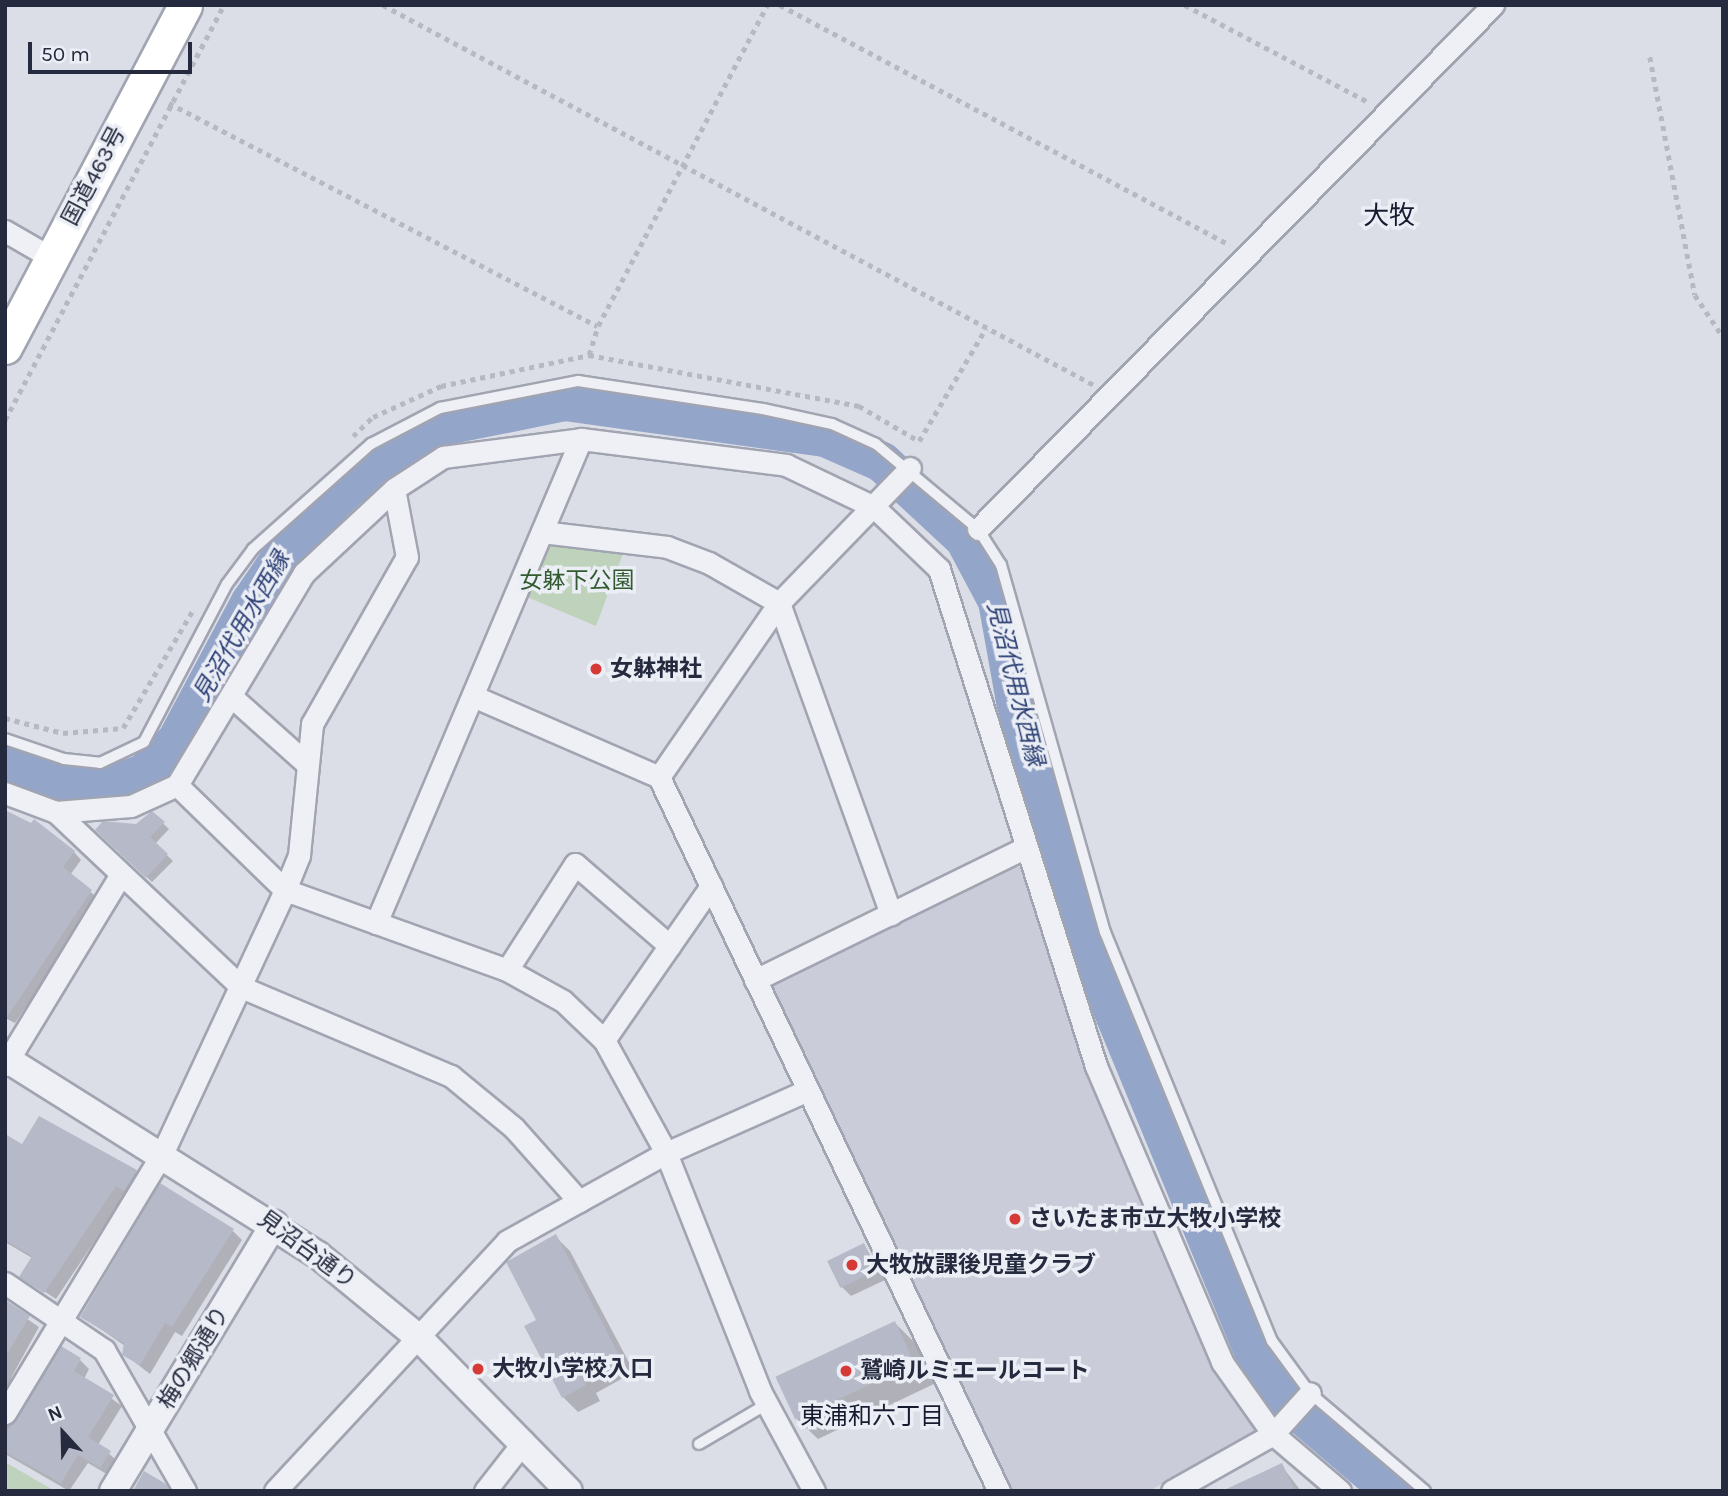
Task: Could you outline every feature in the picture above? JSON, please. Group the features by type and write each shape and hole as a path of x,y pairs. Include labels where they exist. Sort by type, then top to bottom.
{"highway":[{"name":"国道463号","path":"5,347 185,5"}],"street":[{"path":"978,529 1113,396 1493,5"},
{"path":"5,231 50,257"},
{"path":"376,923 581,439"},
{"path":"56,812 131,806 177,785 233,698 304,573 394,489 443,457 581,439 786,465 874,507 939,569 1024,848 1097,1066 1222,1362 1340,1491"},
{"path":"659,777 779,603 910,468"},
{"path":"5,1413 162,1154 285,890 299,855 312,723 407,556 394,489"},
{"path":"542,532 667,547 779,603 891,914"},
{"path":"473,696 659,777 999,1491"},
{"path":"233,698 307,764"},
{"path":"177,785 285,890 507,970 563,1001 604,1040 666,1153 767,1404 814,1491"},
{"path":"5,793 56,812 241,987 451,1076 514,1128 579,1201"},
{"path":"755,980 1024,848"},
{"path":"507,970 575,864 670,946"},
{"path":"6,1061 121,874"},
{"path":"604,1040 711,886"},
{"name":"見沼台通り","path":"6,1061 274,1224 419,1338 524,1441 569,1491"},
{"path":"275,1491 507,1241 666,1153 808,1090"},
{"name":"梅の郷通り","path":"113,1491 274,1224"},
{"path":"5,1283 104,1350 185,1491"},
{"path":"1172,1491 1280,1426 1310,1393"},
{"path":"485,1491 524,1441"}],"lane":[{"path":"5,739 64,759 100,763 144,742 227,584 253,549 371,444 440,408 578,381 633,386 832,424 910,468 978,529 1001,565 1105,932 1272,1341 1310,1393 1424,1491"},
{"path":"699,1444 767,1404"}],"path":[{"path":"5,420 169,103 224,5"},
{"path":"383,5 1113,396"},
{"path":"589,355 598,327 768,5"},
{"path":"780,5 1249,256"},
{"path":"1185,5 1388,113"},
{"path":"1650,57 1695,295 1723,337"},
{"path":"169,103 598,327"},
{"path":"919,442 986,328"}],"shaded area":[{"name":"さいたま市立大牧小学校","path":"1015,866 1023,868 1090,1074 1211,1365 1258,1425 1253,1435 1149,1491 1008,1491 770,988 773,979"}],"green space":[{"name":"女躰下公園","path":"547,545 624,551 596,626 527,597"},
{"path":"5,1462 55,1491 5,1491"}],"building":[{"path":"5,810 31,823 34,819 75,851 63,867 92,890 5,1020"},
{"path":"152,811 165,822 150,837 168,854 146,878 95,830 103,821 136,824"},
{"path":"39,1116 137,1170 124,1191 116,1186 44,1293 19,1277 32,1256 5,1240 5,1134 22,1144"},
{"path":"160,1183 234,1229 172,1327 165,1323 140,1365 122,1355 124,1343 80,1317"},
{"path":"556,1234 620,1357 582,1377 586,1385 562,1398 524,1326 536,1320 506,1262"},
{"path":"864,1243 877,1270 840,1288 827,1261"},
{"path":"5,1300 30,1316 5,1357"},
{"name":"鷲崎ルミエールコート","path":"895,1321 915,1364 795,1419 775,1377"},
{"path":"61,1346 81,1358 74,1371 114,1395 88,1437 111,1451 100,1468 78,1455 61,1483 5,1452 5,1435"},
{"path":"1282,1463 1295,1491 1222,1491"},
{"path":"144,1471 166,1484 170,1491 133,1491"}],"waterway":[{"name":"見沼代用水西縁","path":"5,762 79,786 112,785 144,774 177,741 251,602 293,541 345,490 431,428 565,401 825,437 882,462 965,539 998,601 1016,701 1079,927 1261,1369 1278,1394 1392,1491"}],"place":[{"name":"女躰神社","path":"596,669"},
{"name":"さいたま市立大牧小学校","path":"1015,1219"},
{"name":"大牧放課後児童クラブ","path":"852,1265"},
{"name":"大牧小学校入口","path":"478,1369"},
{"name":"鷲崎ルミエールコート","path":"846,1371"}],"district":[{"name":"大牧","path":"1389,216"},
{"name":"東浦和六丁目","path":"872,1417"}]}
